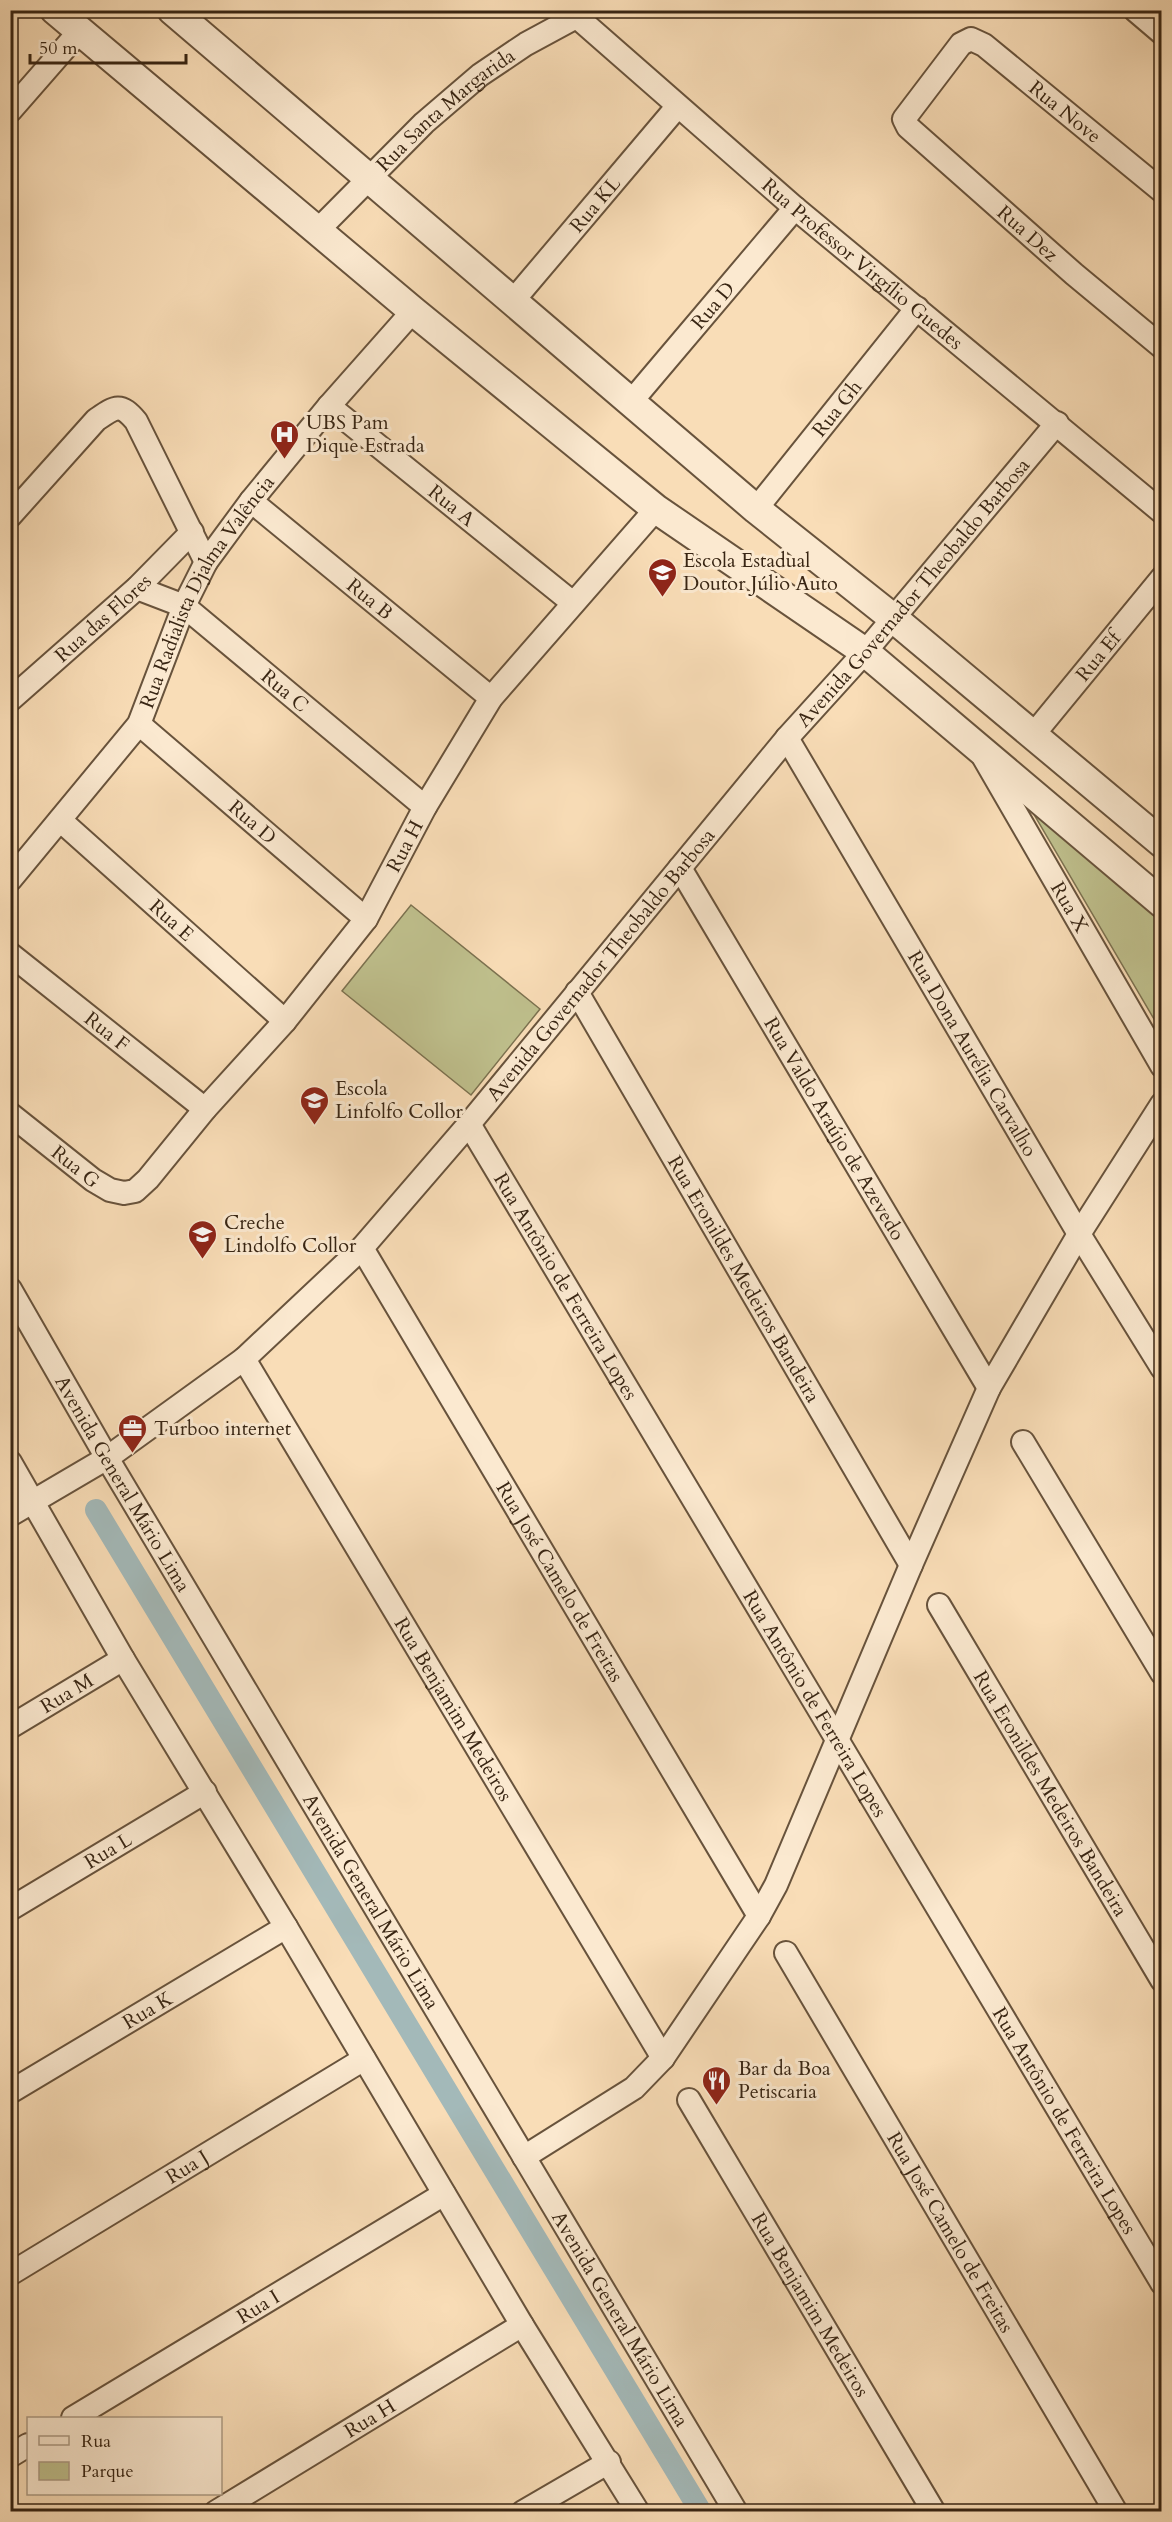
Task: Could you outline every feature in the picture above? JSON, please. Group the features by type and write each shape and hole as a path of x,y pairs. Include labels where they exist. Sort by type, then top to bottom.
{"street":[{"path":"55,10 413,311 656,509 865,652 1161,903"},
{"path":"172,10 630,403 756,509 893,618 1161,843"},
{"path":"1135,10 1161,33"},
{"name":"Rua Santa Margarida","path":"317,231 424,123 480,75 578,13"},
{"name":"Rua Professor Virgílio Guedes","path":"578,13 677,107 795,208 1057,423 1161,512"},
{"path":"10,111 79,32"},
{"name":"Rua Nove","path":"906,114 966,40 972,39 984,45 1161,191"},
{"name":"Rua KL","path":"512,302 677,107"},
{"name":"Rua Dez","path":"906,114 904,119 908,128 1074,274 1161,346"},
{"name":"Rua D","path":"630,403 795,208"},
{"name":"Rua Gh","path":"756,509 917,308"},
{"name":"Rua Radialista Djalma Valência","path":"10,880 139,724 184,606 206,562 251,501 329,406 413,311"},
{"name":"Rua A","path":"329,406 573,603"},
{"path":"10,516 96,420 114,409 126,409 136,421 206,562"},
{"name":"Avenida Governador Theobaldo Barbosa","path":"10,1515 103,1460 244,1359 362,1248 469,1124 787,738 865,652 1057,423"},
{"name":"Rua B","path":"251,501 491,698"},
{"name":"Rua H","path":"148,1179 205,1109 285,1021 366,919 425,807 491,698 656,509"},
{"name":"Rua das Flores","path":"12,696 137,588 192,532"},
{"name":"Rua Ef","path":"1033,735 1161,578"},
{"name":"Rua C","path":"137,588 184,606 425,807"},
{"name":"Rua D","path":"139,724 366,919"},
{"name":"Rua Dona Aurélia Carvalho","path":"787,738 1079,1234 1161,1368"},
{"name":"Rua X","path":"979,750 1161,1066"},
{"name":"Rua E","path":"60,820 285,1021"},
{"name":"Rua Valdo Araújo de Azevedo","path":"680,868 989,1388"},
{"name":"Rua F","path":"10,954 205,1109"},
{"name":"Rua Eronildes Medeiros Bandeira","path":"577,992 911,1564"},
{"path":"524,2157 634,2088 663,2058 759,1916 776,1885 911,1564 989,1388 1079,1234 1161,1104"},
{"name":"Rua G","path":"10,1114 93,1180 110,1190 124,1193 135,1191 148,1179"},
{"name":"Rua Antônio de Ferreira Lopes","path":"469,1124 1161,2283"},
{"name":"Rua José Camelo de Freitas","path":"362,1248 759,1916"},
{"name":"Avenida General Mário Lima","path":"10,1289 103,1460 736,2511"},
{"name":"Rua Benjamim Medeiros","path":"244,1359 663,2058"},
{"path":"1023,1442 1161,1673"},
{"path":"10,1462 123,1659 286,1927 522,2325 638,2511"},
{"name":"Rua Eronildes Medeiros Bandeira","path":"939,1605 1161,1980"},
{"name":"Rua M","path":"10,1727 123,1659"},
{"name":"Rua L","path":"10,1909 204,1792"},
{"name":"Rua K","path":"10,2092 286,1927"},
{"name":"Rua José Camelo de Freitas","path":"786,1953 1116,2511"},
{"name":"Rua J","path":"10,2274 364,2059"},
{"name":"Rua Benjamim Medeiros","path":"689,2100 934,2511"},
{"name":"Rua I","path":"75,2417 444,2194"},
{"name":"Rua H","path":"216,2511 522,2325"},
{"path":"10,2456 27,2446"},
{"path":"523,2511 609,2462"}],"green space":[{"path":"1015,782 1161,908 1161,1031"},
{"path":"411,905 540,1009 471,1095 342,991"}],"waterway":[{"path":"96,1510 701,2512"}],"place":[{"name":"UBS Pam Dique Estrada","path":"285,460"},
{"name":"Escola Estadual Doutor Júlio Auto","path":"662,598"},
{"name":"Escola Linfolfo Collor","path":"314,1126"},
{"name":"Creche Lindolfo Collor","path":"203,1260"},
{"name":"Turboo internet","path":"133,1454"},
{"name":"Bar da Boa Petiscaria","path":"717,2106"}]}
